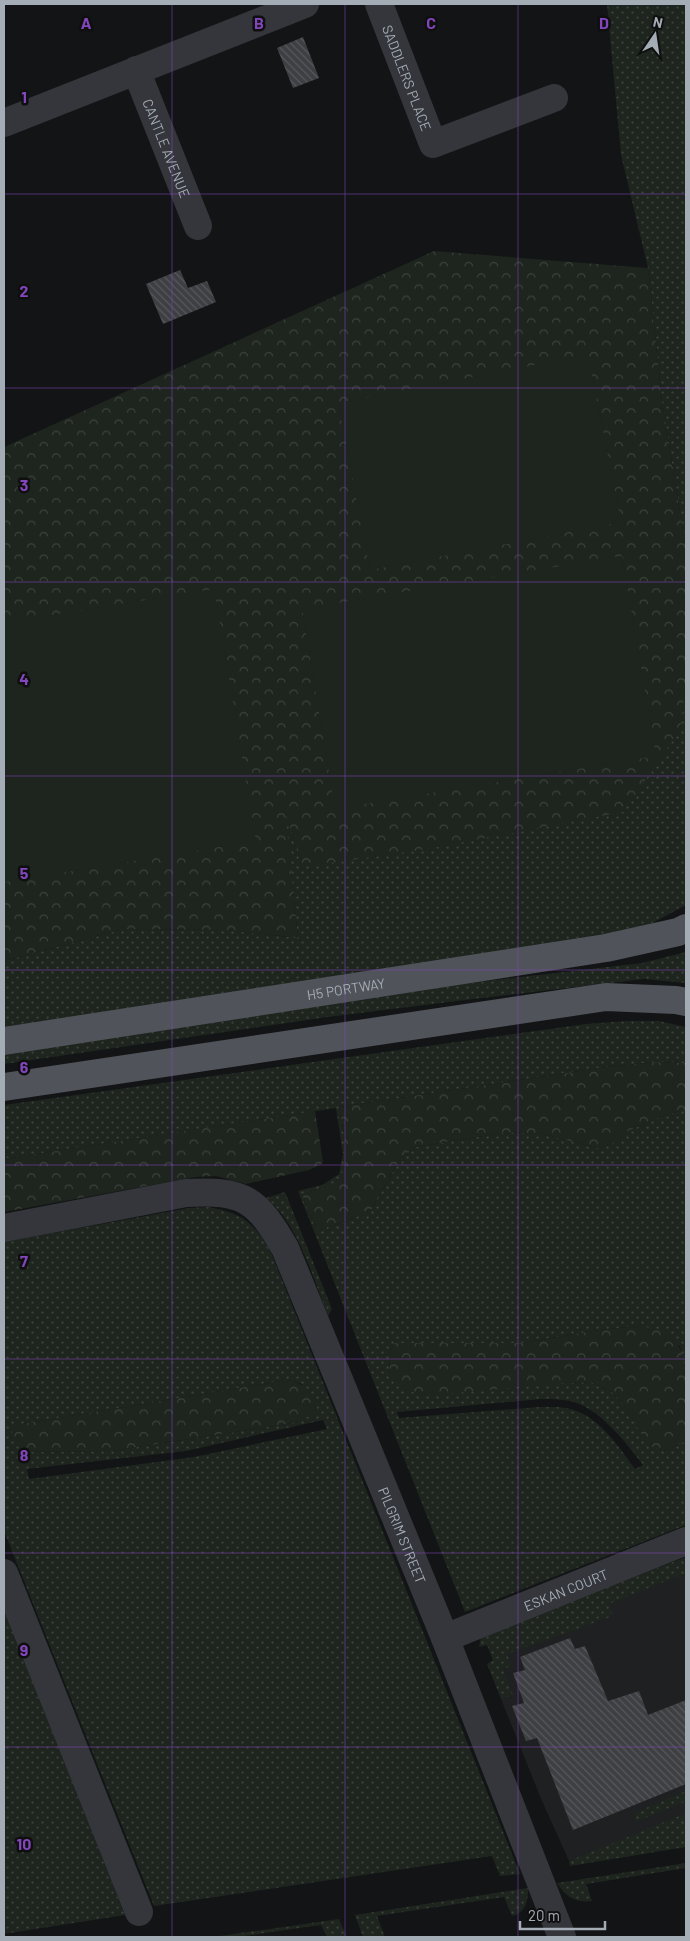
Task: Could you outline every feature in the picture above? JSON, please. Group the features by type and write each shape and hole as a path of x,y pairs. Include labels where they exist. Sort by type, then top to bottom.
{"main road":[{"name":"H5 PORTWAY","path":"4,1041 606,948 678,932 686,928"},
{"path":"4,1087 606,997 686,1002"}],"street":[{"path":"4,123 305,4"},
{"name":"SADDLERS PLACE","path":"379,4 433,144 554,98"},
{"name":"CANTLE AVENUE","path":"136,70 198,226"},
{"name":"PILGRIM STREET","path":"4,1228 186,1193 215,1192 239,1196 259,1209 285,1248 445,1638 562,1937"},
{"name":"ESKAN COURT","path":"445,1638 686,1541"},
{"path":"4,1573 140,1912"}],"shaded area":[{"path":"686,1557 686,1829 569,1861 542,1801 501,1699 493,1661"}],"green space":[{"path":"607,4 686,4 686,549 662,401 648,268 621,155"},
{"path":"434,251 648,268 662,401 686,549 686,683 680,730 623,812 427,849 302,867 285,810 298,938 228,930 122,929 4,961 4,447"},
{"path":"588,355 621,522 370,570 338,403"},
{"path":"622,556 656,756 335,809 302,609"},
{"path":"214,589 256,841 4,882 4,623"},
{"path":"686,683 686,905 606,948 4,1041 4,961 122,929 228,930 298,938 284,806 302,867 680,730"},
{"path":"686,952 686,983 644,979 457,1001 328,1017 4,1064 4,1048 374,994 642,963"},
{"path":"659,1021 686,1027 686,1063 655,1062 607,1067 339,1107 346,1147 346,1158 341,1176 328,1186 302,1194 316,1230 343,1223 372,1209 400,1159 416,1147 508,1132 543,1134 596,1148 610,1145 628,1131 662,1116 686,1111 686,1382 680,1346 639,1326 599,1330 522,1343 394,1343 389,1355 390,1375 563,1383 591,1382 612,1392 625,1406 640,1432 664,1451 686,1441 686,1525 465,1612 298,1191 322,1185 339,1174 343,1154 336,1108 4,1159 4,1105 586,1024","holes":["541,1399 570,1401 588,1409 614,1430 643,1465 635,1469 616,1443 601,1427 584,1414 570,1409 540,1407 399,1418 397,1412"]},
{"path":"655,1062 686,1063 686,1111 662,1116 628,1131 610,1145 596,1148 543,1134 508,1132 416,1147 400,1159 372,1209 343,1223 316,1230 302,1194 328,1186 341,1176 346,1158 346,1147 339,1107 607,1067"},
{"path":"315,1111 323,1162 309,1170 246,1184 216,1176 196,1177 4,1212 4,1159"},
{"path":"285,1192 332,1309 328,1316 296,1236 277,1209 266,1198"},
{"path":"209,1207 246,1220 258,1232 270,1250 520,1874 500,1876 492,1856 154,1906 4,1531 4,1242 189,1208","holes":["287,1380 302,1384 317,1408 312,1414 293,1423 112,1451 26,1452 22,1424","323,1420 327,1429 194,1457 29,1479 27,1469 186,1451"]},
{"path":"639,1326 657,1329 673,1337 682,1356 685,1370 686,1441 664,1451 650,1446 625,1406 612,1392 591,1382 425,1396 406,1390 390,1375 389,1355 394,1343 522,1343 599,1330"},
{"path":"287,1380 299,1383 307,1388 317,1408 312,1415 293,1423 112,1451 26,1452 15,1444 11,1435 14,1427 22,1424"},
{"path":"686,1557 686,1573 609,1604 613,1616 507,1654 512,1666 503,1669 513,1695 501,1699 487,1664 493,1660 487,1645 479,1647 481,1637 484,1634"},
{"path":"4,1609 125,1915 4,1934"},
{"path":"686,1791 686,1801 636,1822 634,1813"},
{"path":"686,1813 686,1847 570,1866 569,1861"},
{"path":"686,1863 686,1868 586,1884 592,1901 581,1901 572,1898 557,1883"},
{"path":"528,1888 527,1901 523,1909 512,1916 504,1897 377,1916 385,1937 363,1937 355,1915"},
{"path":"339,1919 347,1937 327,1937 321,1925 237,1937 213,1937"}],"building":[{"path":"303,37 319,78 293,88 277,48"},
{"path":"180,270 188,288 207,281 216,302 163,324 146,284"},
{"path":"570,1638 575,1649 585,1646 608,1701 639,1691 648,1715 686,1700 686,1784 573,1830 537,1738 526,1741 512,1706 524,1703 513,1673 525,1670 520,1657"}]}
